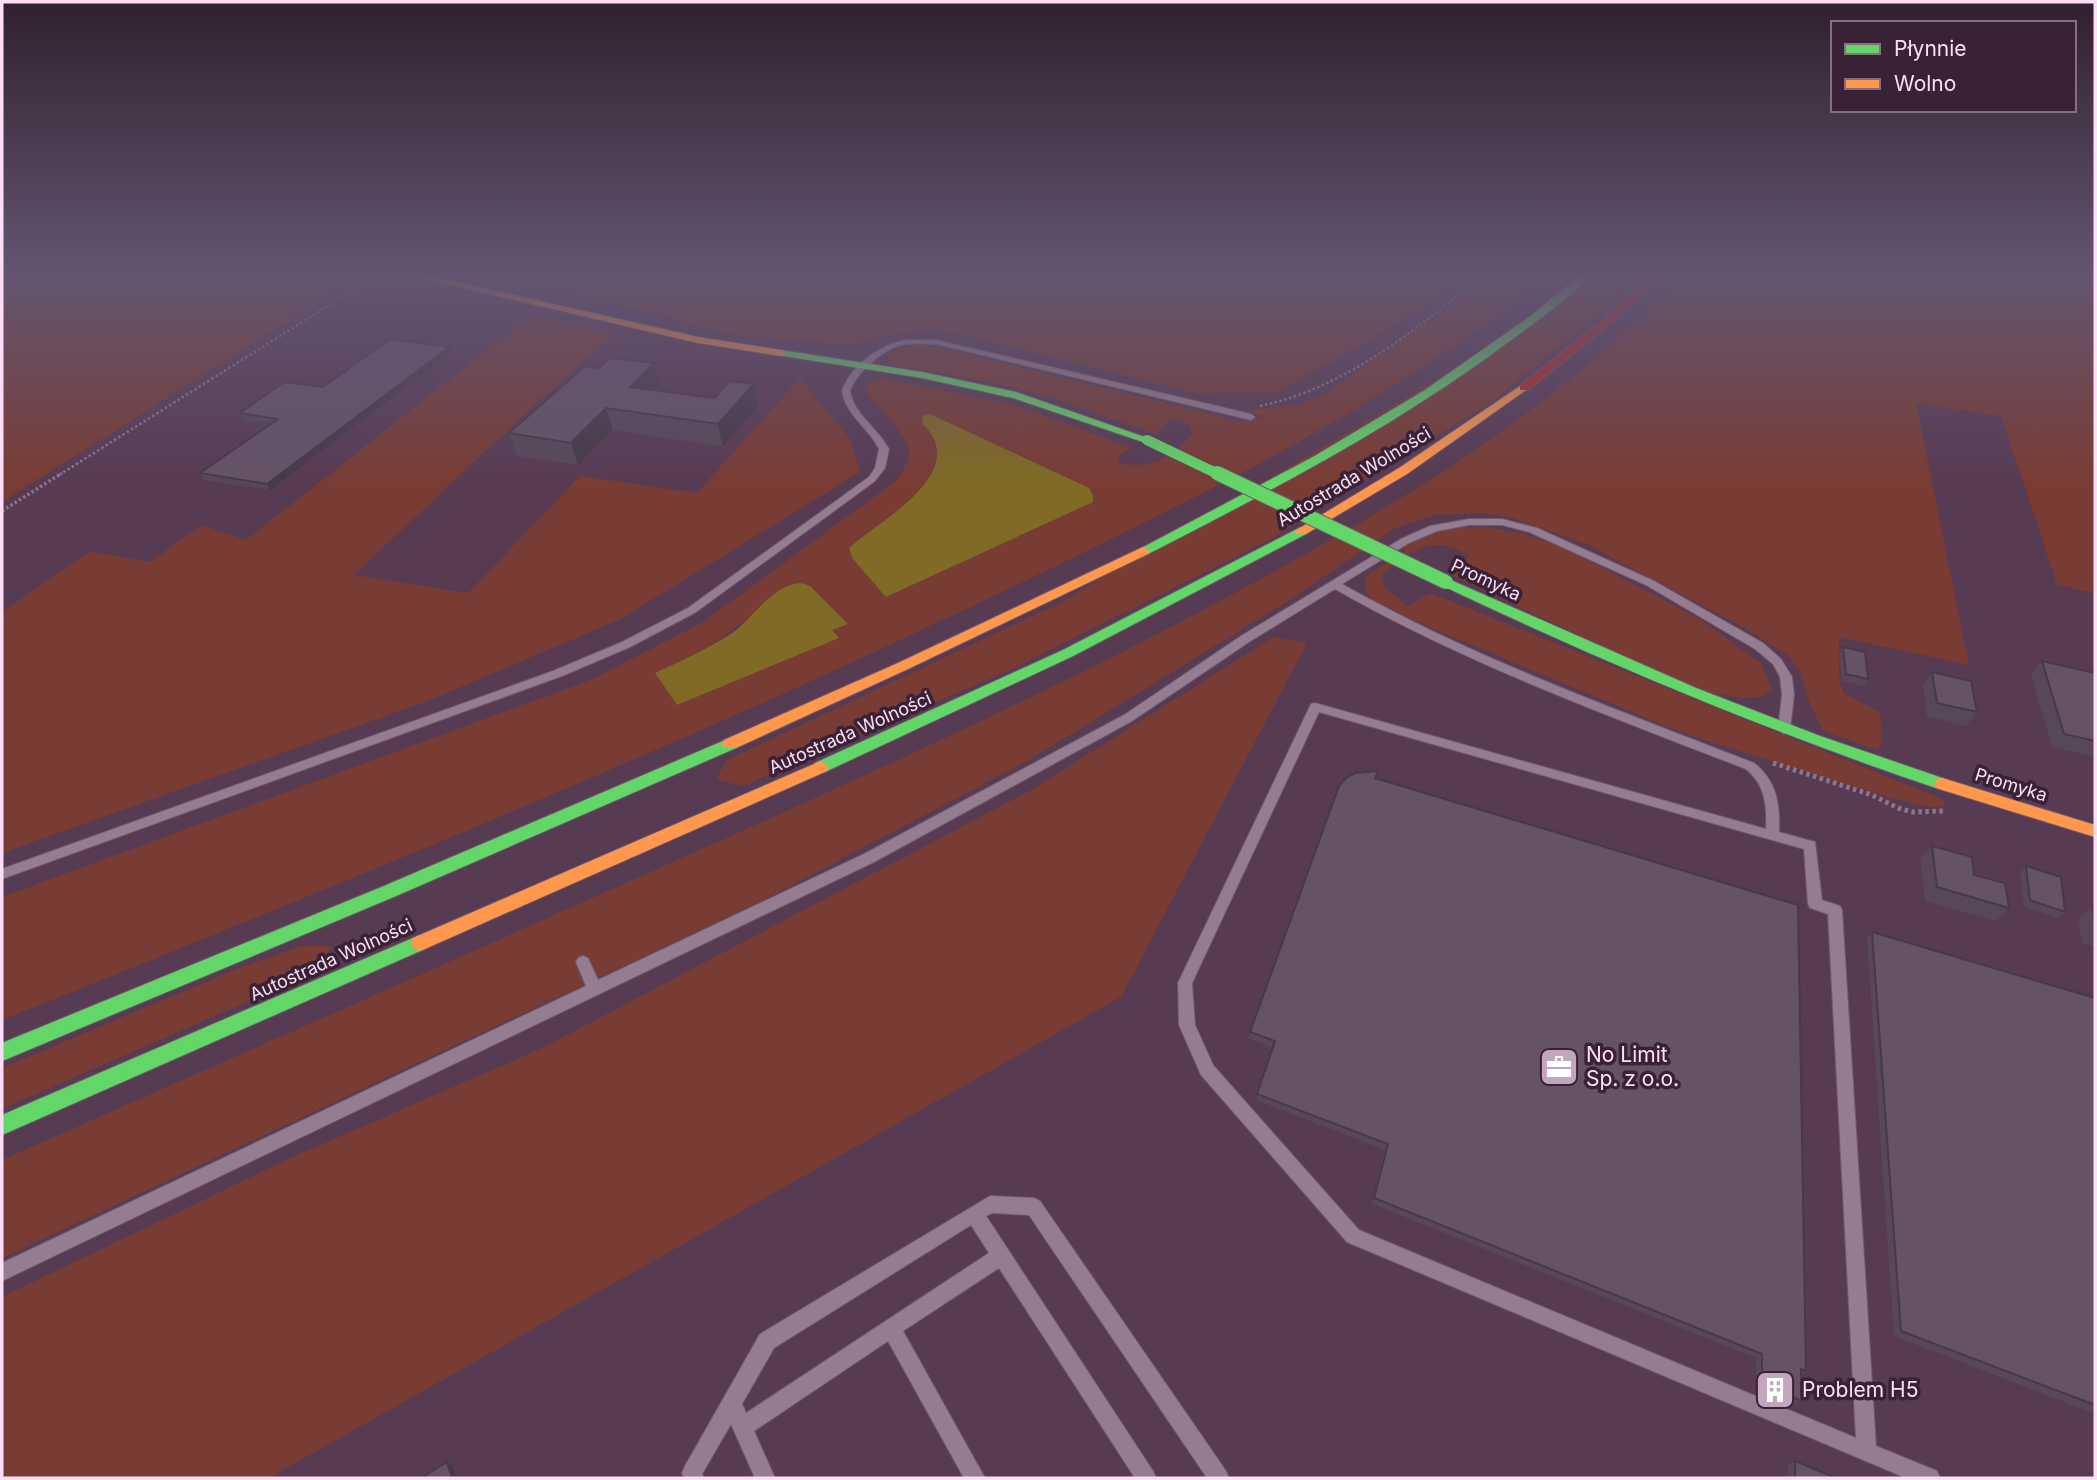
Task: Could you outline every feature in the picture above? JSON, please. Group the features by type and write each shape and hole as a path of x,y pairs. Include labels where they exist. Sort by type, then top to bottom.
{"main road":[{"name":"Promyka","path":"724,344 1017,395 1106,424 1147,440 1446,582 1676,687 1784,730 1893,768 2095,831"},
{"name":"Autostrada Wolności","path":"2,1052 675,770 1115,565 1264,489 1384,420 1472,364 1498,344"},
{"name":"Autostrada Wolności","path":"2,1125 888,738 1171,602 1334,514 1461,435 1582,344"}],"lane":[{"path":"2,874 526,684 612,651 668,624 858,491 880,468 884,449 881,440 849,405 845,395 847,385 862,366 894,344"},
{"path":"945,344 1251,417"},
{"path":"2,1272 869,858 1128,718 1245,639 1405,541 1434,528 1469,522 1502,522 1533,530 1650,583 1770,653 1786,677 1788,695 1784,730"},
{"path":"1334,584 1394,618 1493,663 1750,766 1765,778 1774,803 1772,836"},
{"path":"1867,1452 1835,910 1815,904 1810,846 1315,707 1185,984 1187,1025 1207,1070 1353,1237 1867,1452 1930,1478"},
{"path":"583,962 595,989"},
{"path":"690,1476 767,1341 990,1204 1034,1207 1219,1478"},
{"path":"974,1214 1146,1478"},
{"path":"742,1427 1001,1256"},
{"path":"891,1328 975,1478"},
{"path":"732,1403 765,1478"}],"path":[{"path":"2,511 267,344"},
{"path":"1220,409 1287,401 1340,380 1391,344"},
{"path":"1764,761 1872,795 1913,812 1952,810"}],"shaded area":[{"path":"2,344 253,344 2,502"},
{"path":"495,344 604,344 545,395 354,575 468,593 580,476 697,493 800,378 850,439 860,472 619,620 428,701 2,853 2,612 90,551 150,562 201,525 246,540"},
{"path":"998,344 1362,344 1279,392 1195,393"},
{"path":"1395,344 1457,344 1347,414 1276,455 1129,531 861,658 495,819 2,1020 2,897 593,679 703,622 896,481 907,463 909,451 897,427 864,388 873,381 885,379 1015,405 1132,448 1119,455 1118,462 1128,465 1150,463 1170,455 1192,432 1190,425 1171,417 1157,435 1050,397 1008,386 889,364 887,354 912,346 938,347 1242,422 1263,417 1244,411 1300,404 1325,394","holes":["922,423 1093,494 1092,502 887,597 849,548 917,493 930,476 937,459 935,441","756,613 847,623 832,630 838,637 655,674 708,648"]},
{"path":"1496,344 1562,344 1493,401 1269,540 1010,670 743,786 719,780 717,777 727,760 1058,604"},
{"path":"1611,344 2095,344 2095,593 2057,585 2001,416 1916,403 1969,665 1839,637 1839,677 1843,693 1880,712 1882,742 1877,750 1823,731 1808,699 1800,671 1787,655 1743,627 1586,544 1513,518 1484,513 1435,515 1394,529 1285,603 1029,760 758,903 2,1258 2,1160 826,793 1131,647 1292,562 1412,491 1527,413"},
{"path":"930,414 1089,488 1093,502 886,597 852,558 849,548 900,509 930,476 937,459 935,441 922,423 923,416"},
{"path":"1462,527 1486,527 1522,533 1567,549 1701,620 1761,663 1772,690 1761,697 1742,698 1711,693 1660,673 1451,575 1469,556 1444,545 1423,547 1403,558 1382,574 1384,587 1408,606 1430,593 1933,795 1945,801 1942,807 1929,807 1891,798 1682,733 1374,604 1366,591 1366,576 1405,551 1401,546 1436,532"},
{"path":"801,583 810,586 848,624 832,630 839,638 677,705 655,673 723,639 772,595 781,589"},
{"path":"1273,637 1307,643 1121,997 269,1478 2,1478 2,1297 286,1160 544,1047 1033,789"},
{"path":"302,946 330,946 331,949 316,967 263,995 2,1109 2,1068 239,968"}],"building":[{"path":"383,344 449,347 267,484 200,473 278,419 240,413 284,382 323,387"},
{"path":"610,358 654,363 630,387 714,398 730,381 754,384 718,424 606,408 571,443 509,433 585,366 599,368"},
{"path":"1843,647 1865,652 1868,679 1846,674"},
{"path":"2042,661 2095,673 2095,741 2064,734"},
{"path":"1932,672 1971,681 1977,712 1937,703"},
{"name":"No Limit Sp. z o.o.","path":"1378,771 1375,778 1798,905 1806,1371 1801,1369 1802,1401 1762,1385 1762,1354 1374,1198 1388,1144 1257,1094 1275,1041 1250,1032 1339,786 1355,773"},
{"path":"1932,846 1972,857 1974,875 2005,883 2009,908 1937,887"},
{"path":"2026,866 2061,877 2065,912 2030,900"},
{"path":"1872,932 2095,998 2095,1405 1901,1331"},
{"path":"1795,1461 1836,1478 1795,1478"},
{"path":"447,1462 452,1478 421,1478"}],"traffic: fast":[{"path":"1143,551 1317,460 1429,392 1499,344"},
{"path":"781,353 922,375 1016,395 1147,440"},
{"path":"1147,440 1446,582"},
{"path":"821,767 1068,653 1301,531"},
{"path":"1446,582 1568,639 1752,716 1942,784"},
{"path":"2,1052 390,891 730,744"},
{"path":"2,1125 420,943"}],"traffic: slow":[{"path":"724,344 781,353"},
{"path":"1301,531 1403,471 1524,388"},
{"path":"730,744 903,666 1143,551"},
{"path":"420,943 821,767"},
{"path":"1942,784 2095,831"}],"traffic: jam":[{"path":"1524,388 1579,344"}],"place":[{"name":"No Limit Sp. z o.o.","path":"1559,1067"},
{"name":"Problem H5","path":"1775,1390"}]}
